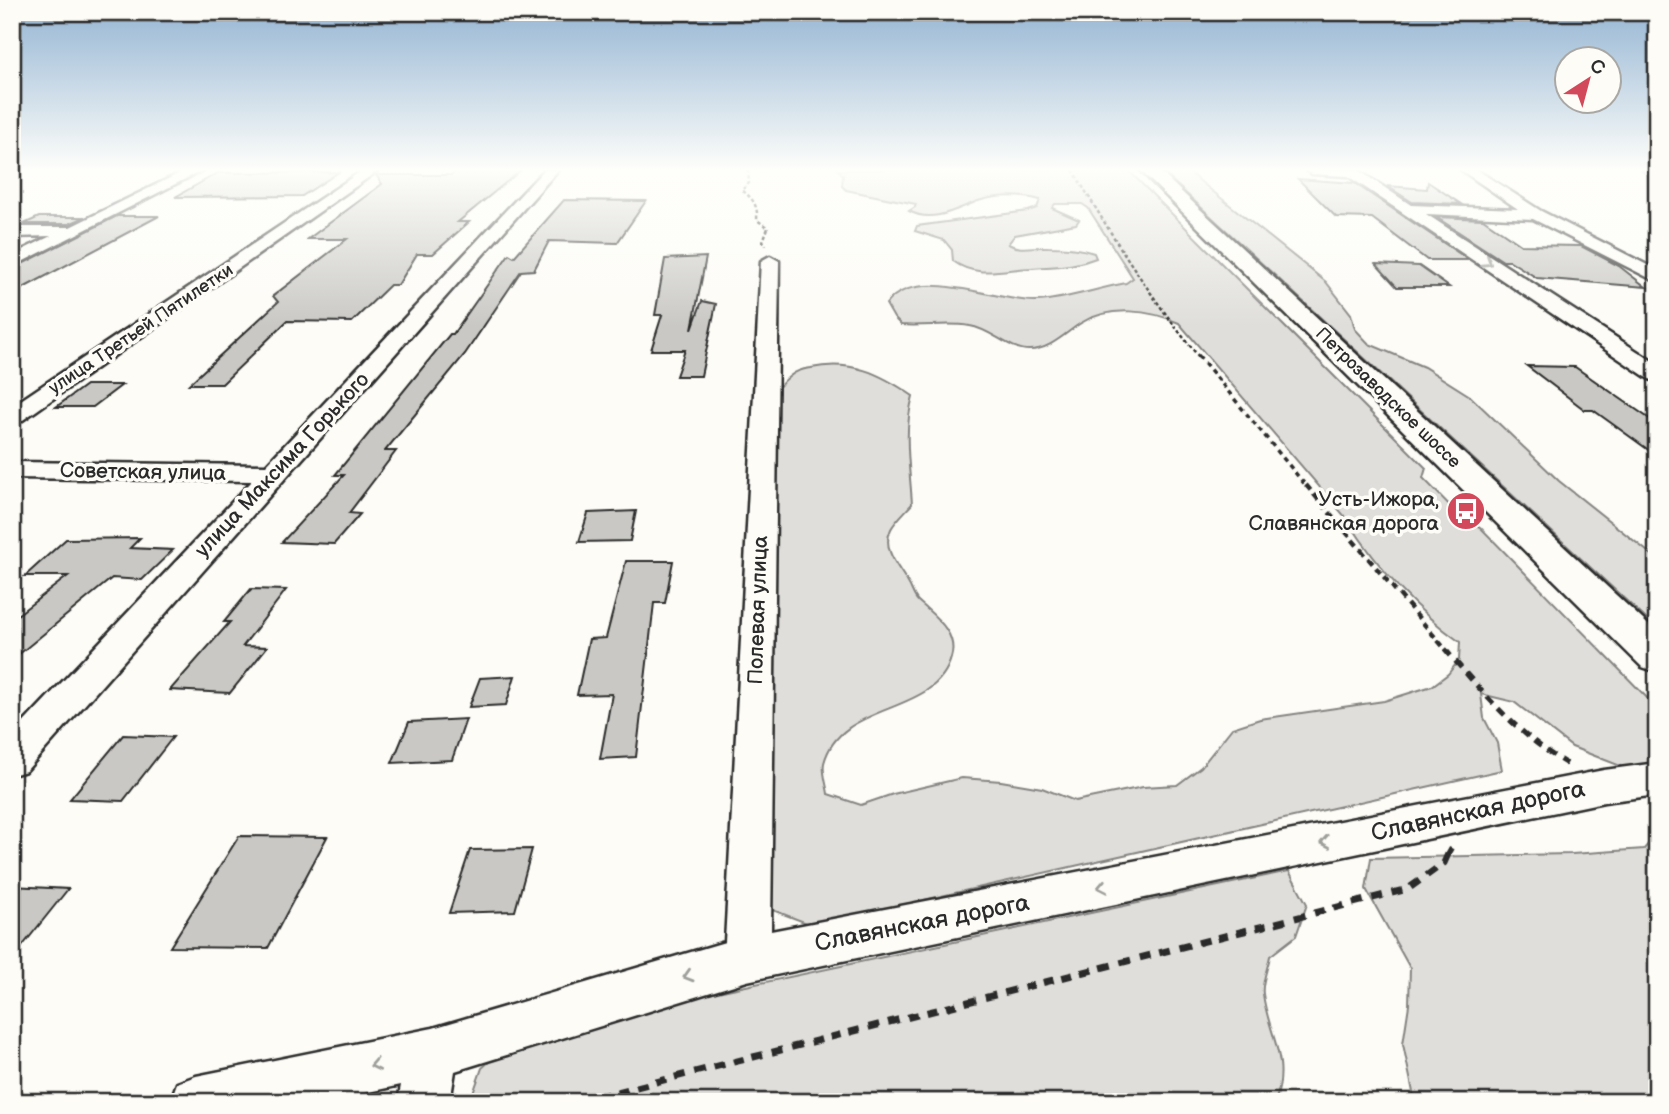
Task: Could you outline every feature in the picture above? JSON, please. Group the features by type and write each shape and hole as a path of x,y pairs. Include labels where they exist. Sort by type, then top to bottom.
{"main road":[{"name":"Петрозаводское шоссе","path":"1202,222 1657,657"}],"street":[{"path":"12,262 94,222"},
{"name":"улица Третьей Пятилетки","path":"12,416 297,222"},
{"name":"улица Максима Горького","path":"12,760 504,222"},
{"path":"1425,222 1657,374"},
{"path":"1551,222 1657,277"},
{"path":"12,232 76,231"},
{"name":"Полевая улица","path":"747,958 770,261"},
{"name":"Советская улица","path":"12,470 273,474"},
{"name":"Славянская дорога","path":"196,1102 433,1053 747,958 1604,786 1657,779"},
{"path":"424,1102 433,1053"}],"path":[{"path":"760,222 768,228 763,241 771,248 770,261"},
{"path":"1104,222 1168,319 1469,677 1540,748 1604,786"},
{"path":"578,1102 1408,889 1444,863 1456,838"}],"shaded area":[{"path":"947,222 1078,222 1015,235 1008,244 1022,248 1077,249 1094,253 1096,258 1064,266 1001,271 972,270 953,261 952,250 944,240 915,231 917,226"},
{"path":"1097,222 1180,222 1426,468 1423,478 1461,517 1480,527 1657,708 1657,764 1623,767 1572,747 1514,702 1481,694 1484,718 1497,743 1502,770 812,925 770,909 771,395 787,378 800,370 839,365 852,367 877,375 913,396 908,423 912,504 891,529 888,544 892,558 915,597 944,626 953,649 942,677 927,690 848,728 833,743 824,763 828,794 861,805 893,794 962,778 1042,788 1075,801 1143,787 1177,785 1201,767 1232,728 1260,719 1384,701 1432,686 1448,674 1459,660 1460,642 1427,616 1398,586 1347,519 1179,323 1156,315 1130,311 1104,314 1081,323 1044,347 1029,350 1014,347 970,326 901,325 886,304 899,292 917,287 958,288 1036,301 1126,283 1133,278"},
{"path":"1217,222 1251,222 1326,282 1351,314 1355,329 1369,344 1424,367 1470,396 1559,481 1657,559 1657,629"},
{"path":"1657,834 1657,1102 1415,1102 1403,1044 1409,1005 1410,968 1366,889 1371,858 1572,854 1644,849"},
{"path":"1289,871 1307,904 1296,936 1270,956 1263,985 1266,1008 1280,1060 1281,1073 1275,1102 470,1102 482,1068 520,1034"}],"building":[{"path":"28,222 74,222 69,224 24,224"},
{"path":"105,222 148,222 12,294 12,269"},
{"path":"331,222 469,222 433,254 417,254 398,285 390,285 352,322 287,321 222,384 189,384 278,302 273,296 347,239 308,239"},
{"path":"545,222 632,222 617,243 549,241 534,270 521,271 465,354 385,451 396,451 349,513 360,514 334,544 282,542 344,475 335,475 450,334 453,334 509,254 514,257"},
{"path":"1377,222 1412,222 1469,260 1427,260"},
{"path":"1444,222 1487,222 1521,245 1581,246 1619,266 1646,287 1537,278 1510,261 1503,261"},
{"path":"706,257 692,329 702,301 716,304 701,376 676,376 685,350 651,350 662,315 655,315 665,259"},
{"path":"1376,264 1419,266 1449,287 1397,287"},
{"path":"1527,366 1575,367 1657,424 1657,456 1593,410 1585,410"},
{"path":"86,385 122,385 93,407 56,407"},
{"path":"636,511 630,541 579,542 588,513"},
{"path":"140,538 130,548 173,550 142,580 112,578 12,660 12,619 68,576 25,576 66,539"},
{"path":"626,561 673,561 665,603 654,603 636,757 600,759 612,694 577,695 589,639 606,638"},
{"path":"251,589 286,590 243,646 267,647 230,693 170,690 230,622 224,622"},
{"path":"515,676 506,705 469,707 480,678"},
{"path":"466,719 452,760 392,763 409,722"},
{"path":"123,735 173,737 123,801 70,799"},
{"path":"239,836 327,837 268,948 170,947"},
{"path":"532,849 515,911 449,913 470,850"},
{"path":"12,886 68,889 12,959"}],"place":[{"name":"Усть-Ижора, Славянская дорога","path":"1466,511"}]}
